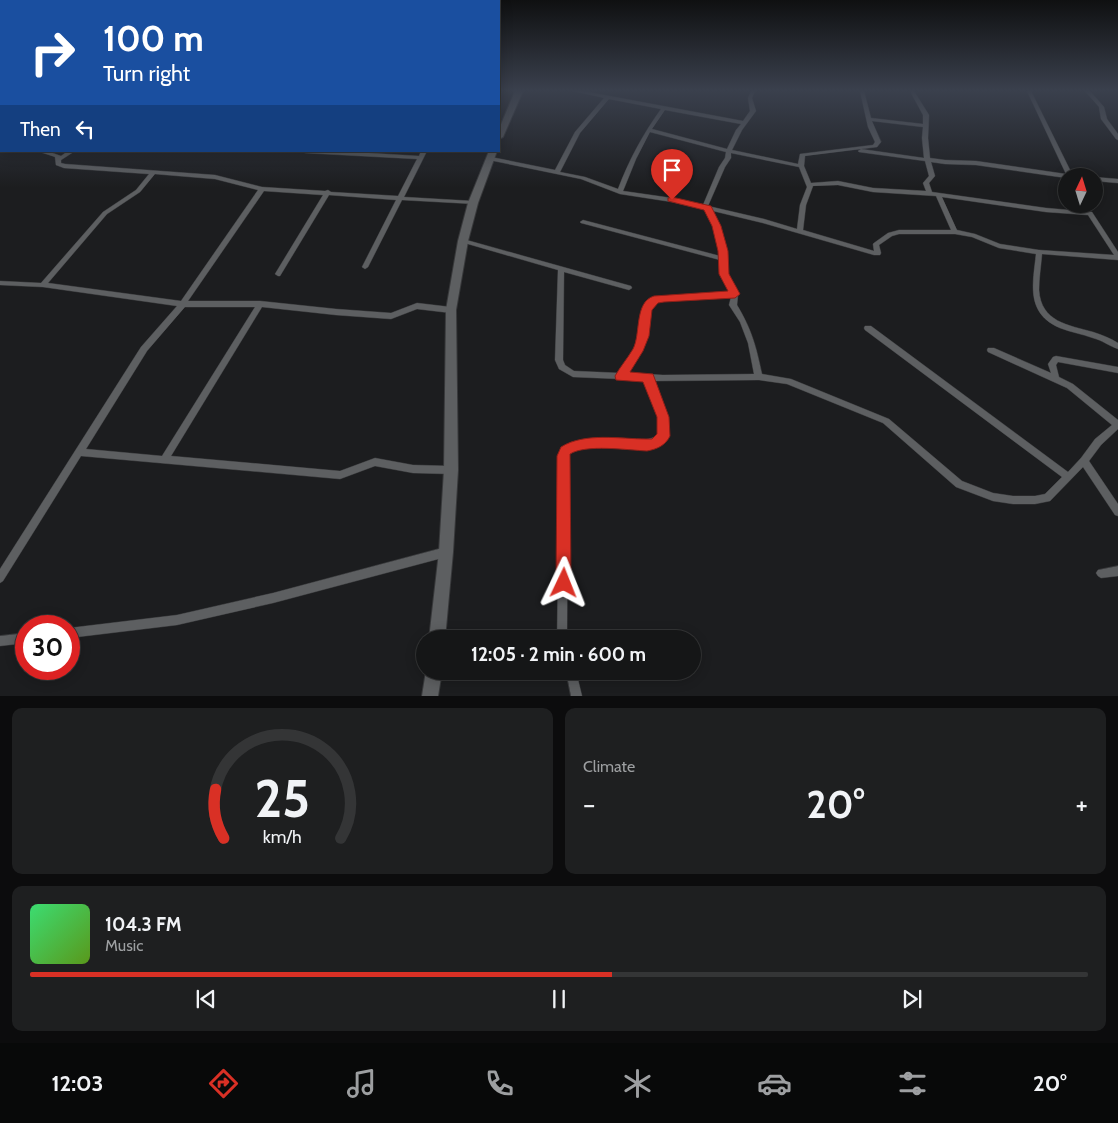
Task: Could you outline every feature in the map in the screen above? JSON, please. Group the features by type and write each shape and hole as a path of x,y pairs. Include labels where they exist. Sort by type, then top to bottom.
{"street":[{"path":"557,172 578,132 585,123"},
{"path":"620,192 628,169 653,123"},
{"path":"706,207 728,158 729,151 743,123"},
{"path":"800,230 803,205 809,185 801,166 802,155 877,145 870,123"},
{"path":"905,123 926,126 927,158 932,174 926,183 930,192"},
{"path":"1045,123 1066,168"},
{"path":"1107,123 1118,138"},
{"path":"648,130 729,151 801,166"},
{"path":"844,149 927,158 945,162 976,163 1058,175"},
{"path":"48,152 55,153 59,159 58,164 64,166 215,177 262,188 473,203"},
{"path":"59,159 70,152"},
{"path":"321,152 420,158"},
{"path":"365,268 423,152"},
{"path":"438,630 446,552 451,470 451,310 463,241 473,203 492,155 584,178 620,192 706,207 800,230 856,249 878,253 876,244 890,234 899,232 955,232 973,235 1000,246 1039,252 1118,258"},
{"path":"42,285 105,213 138,192 154,172"},
{"path":"1103,180 1118,181"},
{"path":"809,185 834,183 873,190 930,192 1058,211"},
{"path":"0,578 144,349 183,304 262,188"},
{"path":"278,274 328,192"},
{"path":"938,194 955,232"},
{"path":"706,207 717,226 723,251 724,274 735,294 733,306 750,336 756,356 759,377"},
{"path":"1090,213 1118,258"},
{"path":"583,222 723,258"},
{"path":"463,241 630,288"},
{"path":"1039,252 1038,301 1046,316 1062,326 1101,337 1118,346"},
{"path":"561,269 559,360 562,367 573,374 648,378 759,377 788,380 886,422 958,484 976,492 1013,500 1047,498 1084,461 1098,442 1118,425 1070,386 991,350"},
{"path":"0,283 42,285 183,304 260,304 391,316 417,306 451,310"},
{"path":"620,376 638,351 643,336 646,309 654,300 735,294"},
{"path":"164,460 260,304"},
{"path":"868,328 1068,477"},
{"path":"1056,379 1052,364 1056,359 1118,370"},
{"path":"562,630 564,453 577,445 618,443 647,445 655,444 662,439 664,429 663,417 651,390 648,378"},
{"path":"79,452 340,475 375,462 413,469 451,470"},
{"path":"1084,461 1118,512"},
{"path":"80,632 177,620 273,598 446,552"},
{"path":"1101,573 1118,571"},
{"path":"0,641 15,639"},
{"path":"430,696 433,680"},
{"path":"573,680 577,696"}],"route":[{"path":"564,583 563,456 565,451 572,446 590,444 655,444 663,436 663,417 651,390 648,378 620,376 638,351 643,336 646,309 654,300 664,298 735,294 724,274 723,251 717,226 708,208 672,200"}]}
